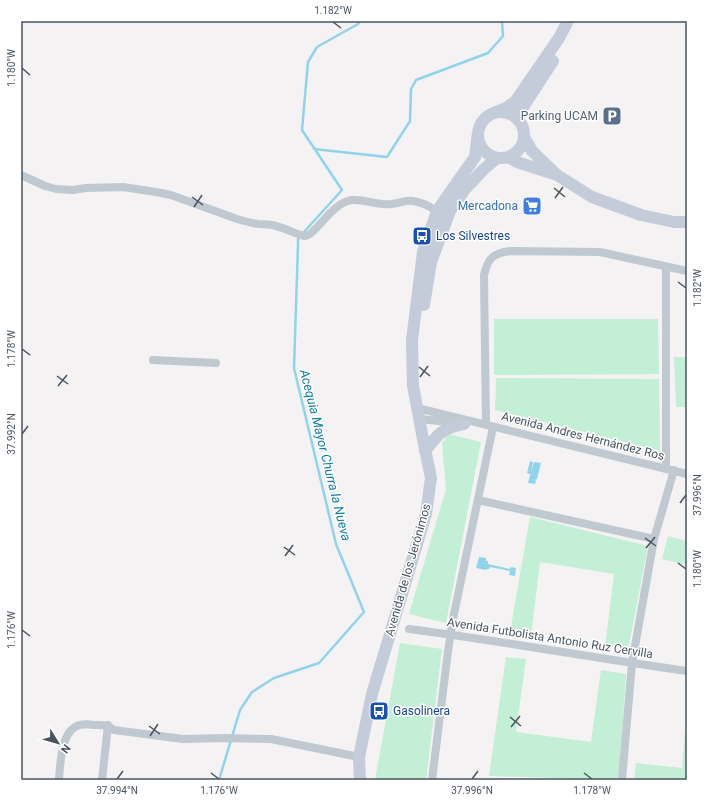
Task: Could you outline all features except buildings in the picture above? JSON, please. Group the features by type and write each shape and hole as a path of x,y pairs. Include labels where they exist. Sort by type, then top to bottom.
{"main road":[{"path":"557,175 502,157 490,156 481,146 478,140 478,133 483,121 488,116 515,102 559,38 568,21"},
{"path":"518,120 523,107 578,21"},
{"path":"494,113 507,113 518,120 522,125 524,137 532,151 557,175 592,197 641,215 674,222 687,222"},
{"name":"Avenida de los Jerónimos","path":"360,780 359,757 372,694 426,514 431,478 413,386 412,340 423,252 437,211 475,157 478,133"},
{"path":"413,379 431,262 450,211 465,189 484,169 502,157 514,154 519,150 524,137"},
{"path":"426,451 436,437 443,431 450,427 469,423"}],"street":[{"path":"21,175 45,186 56,189 73,190 86,188 124,187 140,189 194,203 247,222 278,226 300,235 309,234 338,206 351,200 384,204 412,201 430,206 437,211 450,211"},
{"path":"432,780 450,634 478,500 489,426 484,275 487,264 493,256 502,252 511,251 600,252 687,271"},
{"path":"622,780 632,663 654,539 670,470 666,267"},
{"path":"153,360 216,363"},
{"name":"Avenida Andres Hernández Ros","path":"418,414 489,426 687,474"},
{"path":"478,500 654,539"},
{"name":"Avenida Futbolista Antonio Ruz Cervilla","path":"409,629 687,671"},
{"path":"59,780 61,757 67,736 70,730 75,726 80,725 108,725 114,730 183,739 271,739 359,757"},
{"path":"102,780 108,725"}],"green space":[{"path":"494,319 658,319 659,374 494,375"},
{"path":"674,357 687,357 687,407 676,407"},
{"path":"496,378 659,379 660,451 495,410"},
{"path":"449,434 481,442 446,623 409,614 446,489 442,443"},
{"path":"530,517 648,546 628,650 605,646 614,574 540,562 531,635 510,632"},
{"path":"668,536 687,541 687,565 662,559"},
{"path":"400,643 442,649 426,780 375,780"},
{"path":"506,657 526,659 516,732 591,742 601,670 626,674 619,780 489,776"},
{"path":"685,730 687,731 687,780 634,780 636,763 682,768"}],"water":[{"path":"530,461 533,462 531,472 534,462 541,463 535,484 528,483 530,475 532,475 527,473"},
{"path":"479,557 486,558 488,564 510,569 511,567 516,568 515,576 509,575 510,571 490,567 486,570 476,568"}],"waterway":[{"name":"Acequia Mayor Churra la Nueva","path":"303,233 342,190 302,130 308,62 317,47 358,24 360,21"},
{"path":"314,149 387,157 410,121 411,89 416,80 488,53 503,36 502,21"},
{"name":"Acequia Mayor Churra la Nueva","path":"219,780 240,710 252,692 274,678 319,663 364,612 336,544 294,368 298,239 300,237"}],"place":[{"name":"Parking UCAM","path":"612,116"},
{"name":"Mercadona","path":"532,206"},
{"name":"Los Silvestres","path":"422,236"},
{"name":"Gasolinera","path":"379,711"}]}
